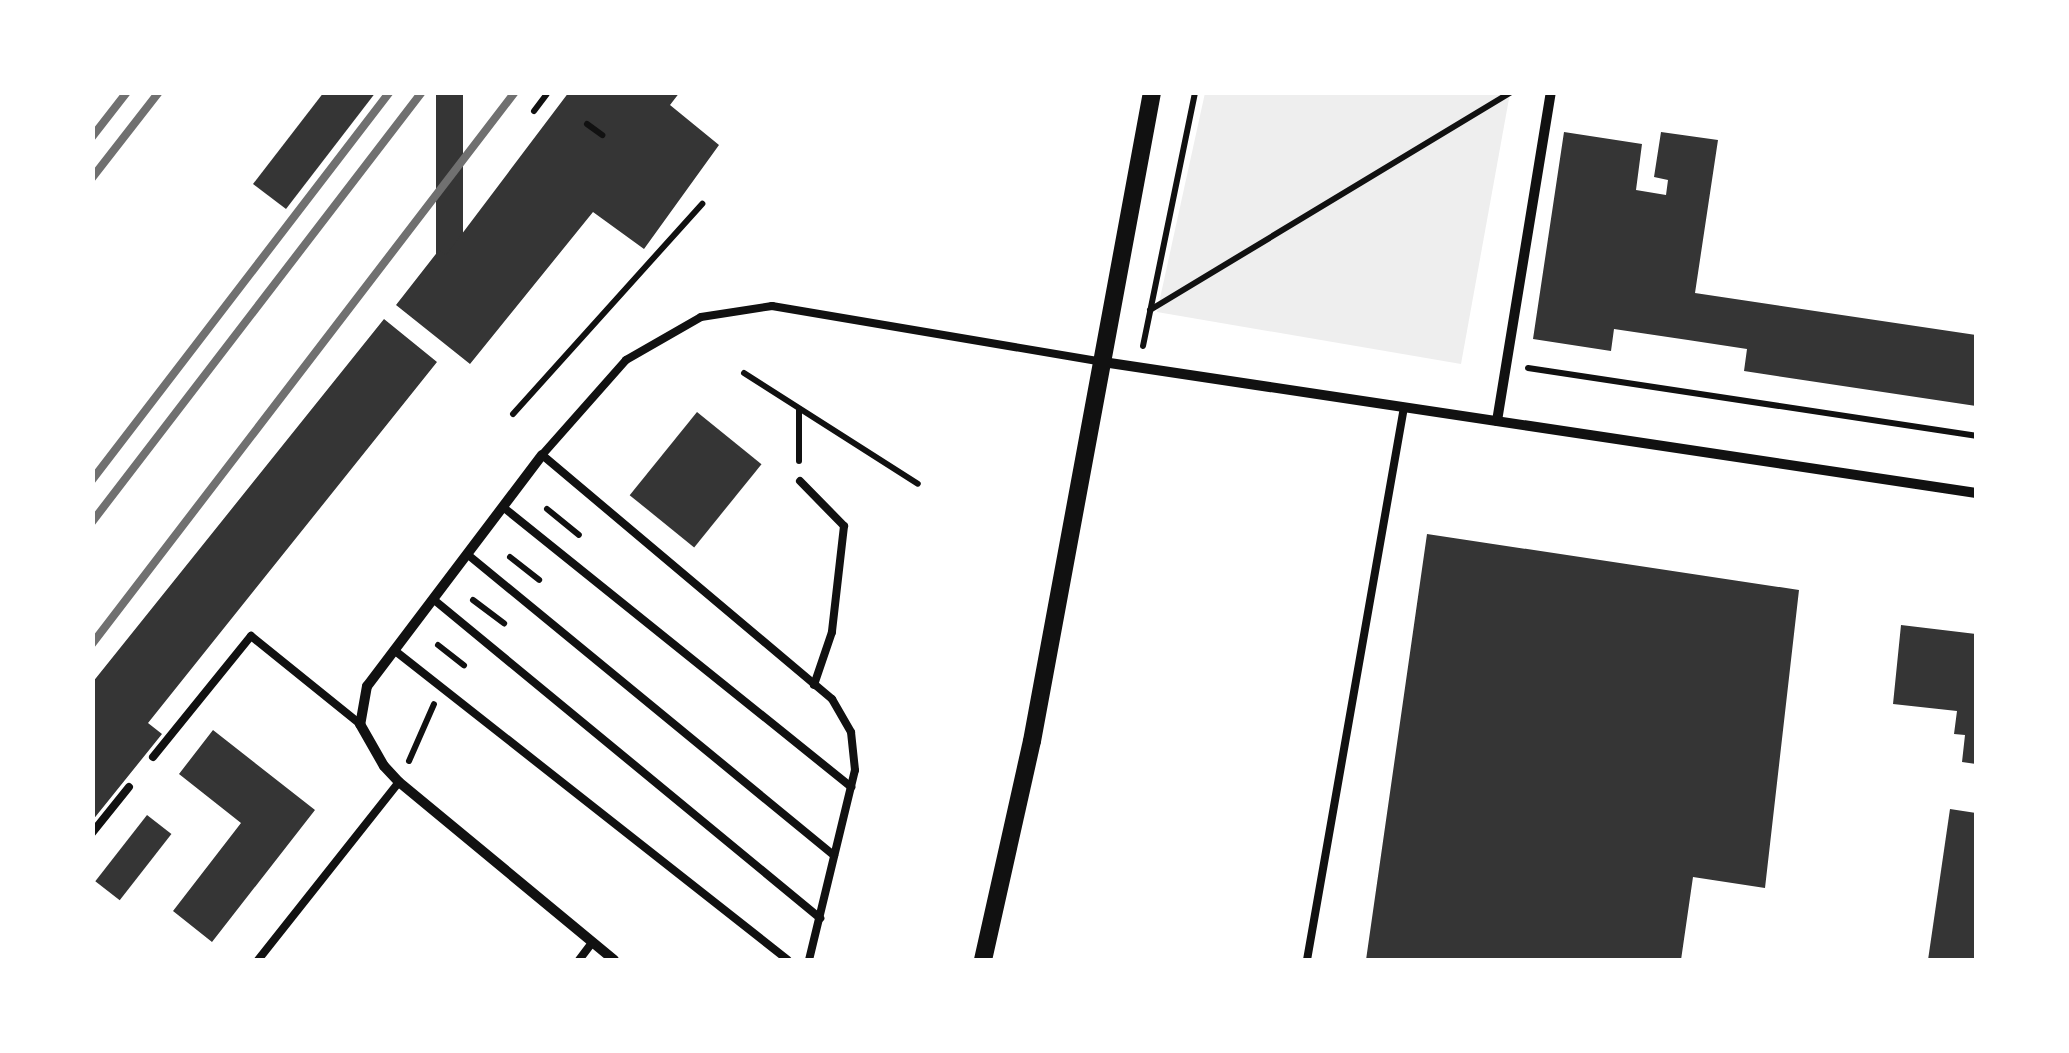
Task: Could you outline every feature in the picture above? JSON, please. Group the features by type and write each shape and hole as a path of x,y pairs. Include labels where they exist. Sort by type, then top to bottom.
{"street":[{"path":"984,960 1032,740 1152,92"},
{"path":"1496,420 1551,92"},
{"path":"1103,362 1976,493"},
{"path":"542,455 367,686 360,724 384,766 399,782 614,960"}],"lane":[{"path":"809,960 855,770 851,732 832,699 542,455 626,360 702,317 772,306 1103,362"},
{"path":"1307,960 1382,553 1404,406"},
{"path":"800,481 844,526 832,632 814,685"},
{"path":"502,507 851,787"},
{"path":"467,554 834,856"},
{"path":"434,599 820,918"},
{"path":"153,757 251,636 360,724"},
{"path":"394,650 788,960"},
{"path":"258,960 399,782"},
{"path":"92,833 129,787"},
{"path":"579,960 592,943"}],"path":[{"path":"1138,367 1195,92"},
{"path":"1150,310 1511,92"},
{"path":"534,111 547,94"},
{"path":"587,124 602,135"},
{"path":"513,414 702,204"},
{"path":"1506,365 1976,436"},
{"path":"744,373 918,484"},
{"path":"799,408 800,481"},
{"path":"547,509 579,535"},
{"path":"510,557 539,580"},
{"path":"472,600 504,623"},
{"path":"438,644 464,665"}],"shaded area":[{"path":"1205,93 1510,93 1461,364 1157,312"}],"building":[{"path":"324,92 376,92 286,209 253,184"},
{"path":"436,92 463,92 463,277 436,277"},
{"path":"569,92 680,92 670,105 719,145 644,249 593,212 470,364 396,305 439,250 446,255"},
{"path":"1564,132 1642,144 1636,190 1666,195 1668,180 1654,177 1661,132 1718,140 1695,293 1976,335 1976,406 1744,371 1747,349 1688,340 1614,329 1611,351 1533,339"},
{"path":"384,319 437,362 148,723 162,734 92,821 92,683"},
{"path":"697,412 762,464 694,547 630,495"},
{"path":"1427,534 1799,590 1765,888 1693,877 1681,960 1366,960"},
{"path":"1901,625 1976,634 1976,764 1962,762 1965,735 1954,734 1957,711 1893,704"},
{"path":"213,730 315,810 212,942 173,911 241,823 179,774"},
{"path":"1950,809 1976,813 1976,960 1928,960"},
{"path":"147,815 171,834 120,900 95,881"}],"railway":[{"path":"92,137 127,92"},
{"path":"92,178 159,92"},
{"path":"92,480 390,92"},
{"path":"92,522 422,92"},
{"path":"92,644 515,92"}]}
